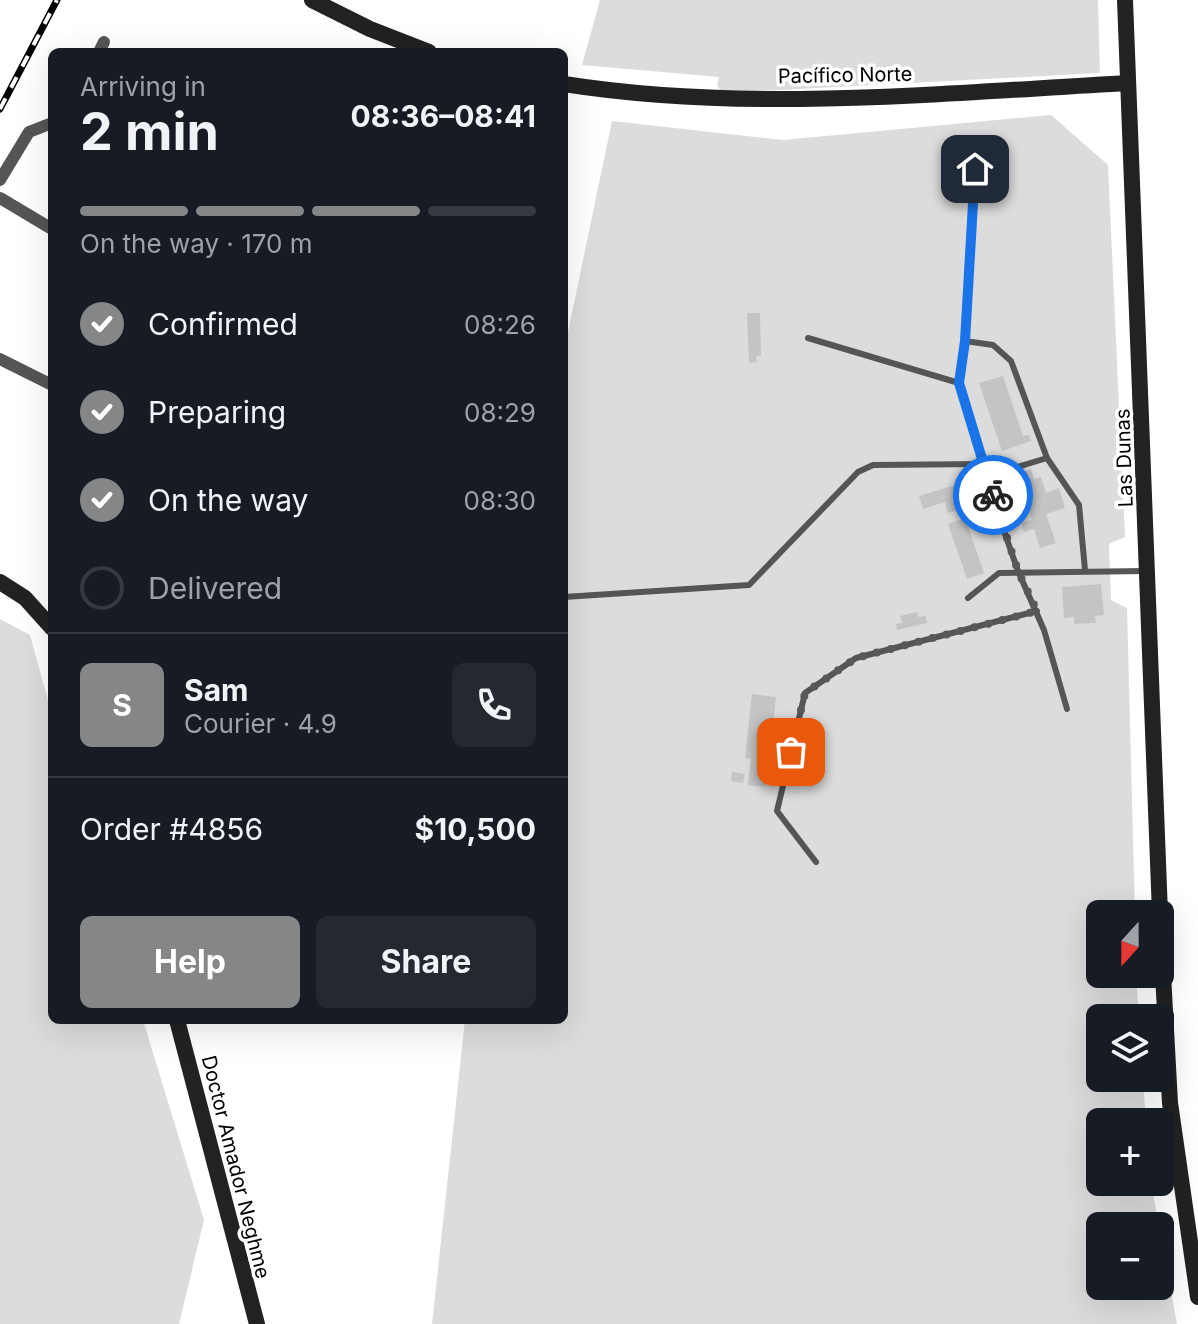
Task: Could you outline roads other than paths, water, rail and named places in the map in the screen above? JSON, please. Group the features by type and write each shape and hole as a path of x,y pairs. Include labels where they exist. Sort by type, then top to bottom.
{"main road":[{"path":"312,0 420,48"},
{"name":"Las Dunas","path":"1125,0 1159,900"},
{"name":"Pacífico Norte","path":"568,84 700,96 832,98 1128,83"},
{"path":"0,582 48,617"},
{"name":"Las Dunas","path":"1164,988 1170,1103 1198,1297"},
{"name":"Doctor Amador Neghme","path":"178,1024 257,1324"}],"street":[{"path":"0,180 29,132 48,124"},
{"path":"0,198 48,227"},
{"path":"0,359 48,383"}],"lane":[{"path":"975,169 965,341 959,383 1018,571 1037,611 1067,709"},
{"path":"808,338 959,383"},
{"path":"965,341 993,345 1011,361 1047,458 1079,505 1085,570"},
{"path":"988,476 1047,458"},
{"path":"568,597 749,585 858,472 873,465 985,464"},
{"path":"968,598 999,573 1148,571"},
{"path":"816,862 777,811 805,693 856,658 1037,611"}],"railway":[{"path":"0,109 57,0"}]}
